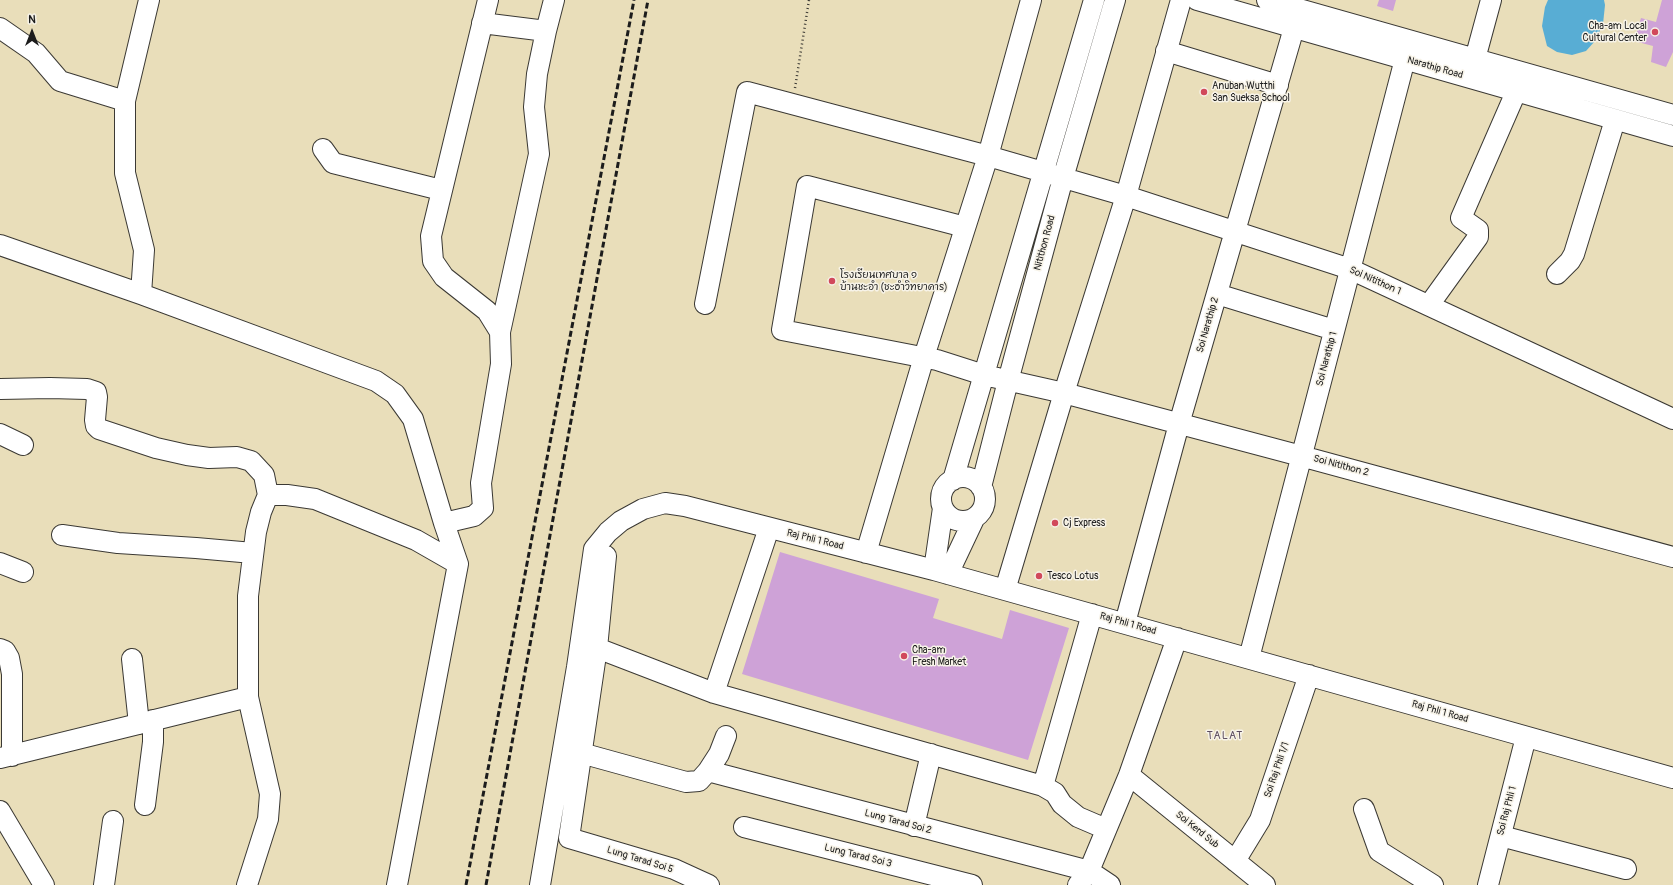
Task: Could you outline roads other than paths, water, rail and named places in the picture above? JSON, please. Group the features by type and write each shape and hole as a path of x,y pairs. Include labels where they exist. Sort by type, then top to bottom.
{"street":[{"path":"141,294 144,250 125,173 125,101 149,0"},
{"path":"488,0 431,236 433,261 444,277 487,311 500,332"},
{"path":"444,523 474,516 483,508 482,483 501,364 500,332 539,154 534,107 537,74 554,0"},
{"path":"866,553 924,357 988,156 1031,0"},
{"name":"Nitithon Road","path":"981,487 1008,381 1053,175 1094,0"},
{"name":"Nitithon Road","path":"953,480 984,375 1115,0"},
{"path":"1005,590 1064,393 1126,196 1181,0"},
{"name":"Narathip Road","path":"1197,0 1673,136"},
{"name":"Narathip Road","path":"1267,0 1320,7 1444,50 1673,115"},
{"path":"1476,59 1491,0"},
{"name":"Soi Narathip 2","path":"1125,623 1179,424 1278,85 1304,31 1320,7"},
{"path":"482,23 546,30"},
{"path":"0,28 36,53 60,80 125,101"},
{"path":"1438,69 1444,50"},
{"path":"1166,51 1278,85"},
{"name":"Soi Narathip 1","path":"1249,658 1405,59"},
{"name":"Soi Nitithon 1","path":"705,304 747,92 988,156 1126,196 1350,269 1673,419"},
{"path":"1429,305 1478,237 1478,230 1461,218 1516,92"},
{"path":"1557,274 1570,261 1574,254 1615,120"},
{"path":"323,149 334,163 441,190"},
{"name":"Soi Nitithon 2","path":"965,227 807,186 782,330 924,357 984,375 1064,393 1673,557"},
{"path":"0,245 141,294 376,381 395,394 413,419 444,523 458,564 397,885"},
{"path":"1217,294 1334,330"},
{"path":"0,390 50,388 87,390 96,392 95,420 96,426 99,429 156,448 188,455 209,458 237,457 251,461 264,475 268,495 261,512 253,553 248,596 248,697 270,794 268,819 247,885"},
{"path":"0,434 23,445"},
{"path":"941,572 943,508 941,501 944,487 953,480 970,478 981,487 985,501 979,514 974,518 967,521 952,518 943,508"},
{"path":"268,495 287,495 315,499 416,540 458,564"},
{"name":"Raj Phli 1 Road","path":"540,885 577,668 594,549 608,532 621,522 643,509 665,503 685,506 941,572 1673,778"},
{"path":"941,572 974,518"},
{"path":"714,693 769,528"},
{"path":"608,532 597,648 581,753 686,782 698,781 708,771 719,754 726,736"},
{"path":"62,535 118,543 253,553"},
{"path":"0,562 24,572"},
{"path":"1043,786 1092,614"},
{"path":"1084,878 1129,775 1177,638"},
{"path":"597,648 714,693 1043,786 1055,793 1062,804 1078,817 1106,829"},
{"path":"0,649 5,652 9,658 12,674 6,757 248,697"},
{"path":"132,659 146,722 153,742 145,805"},
{"name":"Soi Raj Phli 1/1","path":"1236,861 1260,820 1309,675"},
{"name":"Soi Raj Phli 1","path":"1488,885 1526,737"},
{"name":"Lung Tarad Soi 5","path":"581,753 569,838 674,869 709,885"},
{"path":"914,826 931,754"},
{"name":"Lung Tarad Soi 2","path":"708,771 914,826 1110,885"},
{"name":"Soi Kerd Sub","path":"1129,775 1265,885"},
{"path":"1364,809 1379,851 1433,885"},
{"path":"0,811 44,885"},
{"path":"104,885 113,821"},
{"name":"Lung Tarad Soi 3","path":"744,828 972,885"},
{"path":"1501,836 1626,869"}],"water":[{"path":"1548,0 1604,0 1605,5 1603,24 1595,41 1586,51 1572,55 1557,52 1547,46 1542,26 1545,7"}],"railway":[{"path":"466,885 634,0"},
{"path":"486,885 648,0"}],"place":[{"name":"Cha-am Local Cultural Center","path":"1655,32"},
{"name":"Anuban Wutthi San Sueksa School","path":"1204,92"},
{"name":"โรงเรียนเทศบาล ๑ บ้านชะอำ (ชะอำวิทยาคาร)","path":"832,281"},
{"name":"Cj Express","path":"1055,523"},
{"name":"Tesco Lotus","path":"1039,576"},
{"name":"Cha-am Fresh Market","path":"904,656"}],"district":[{"name":"TALAT","path":"1225,736"}]}
